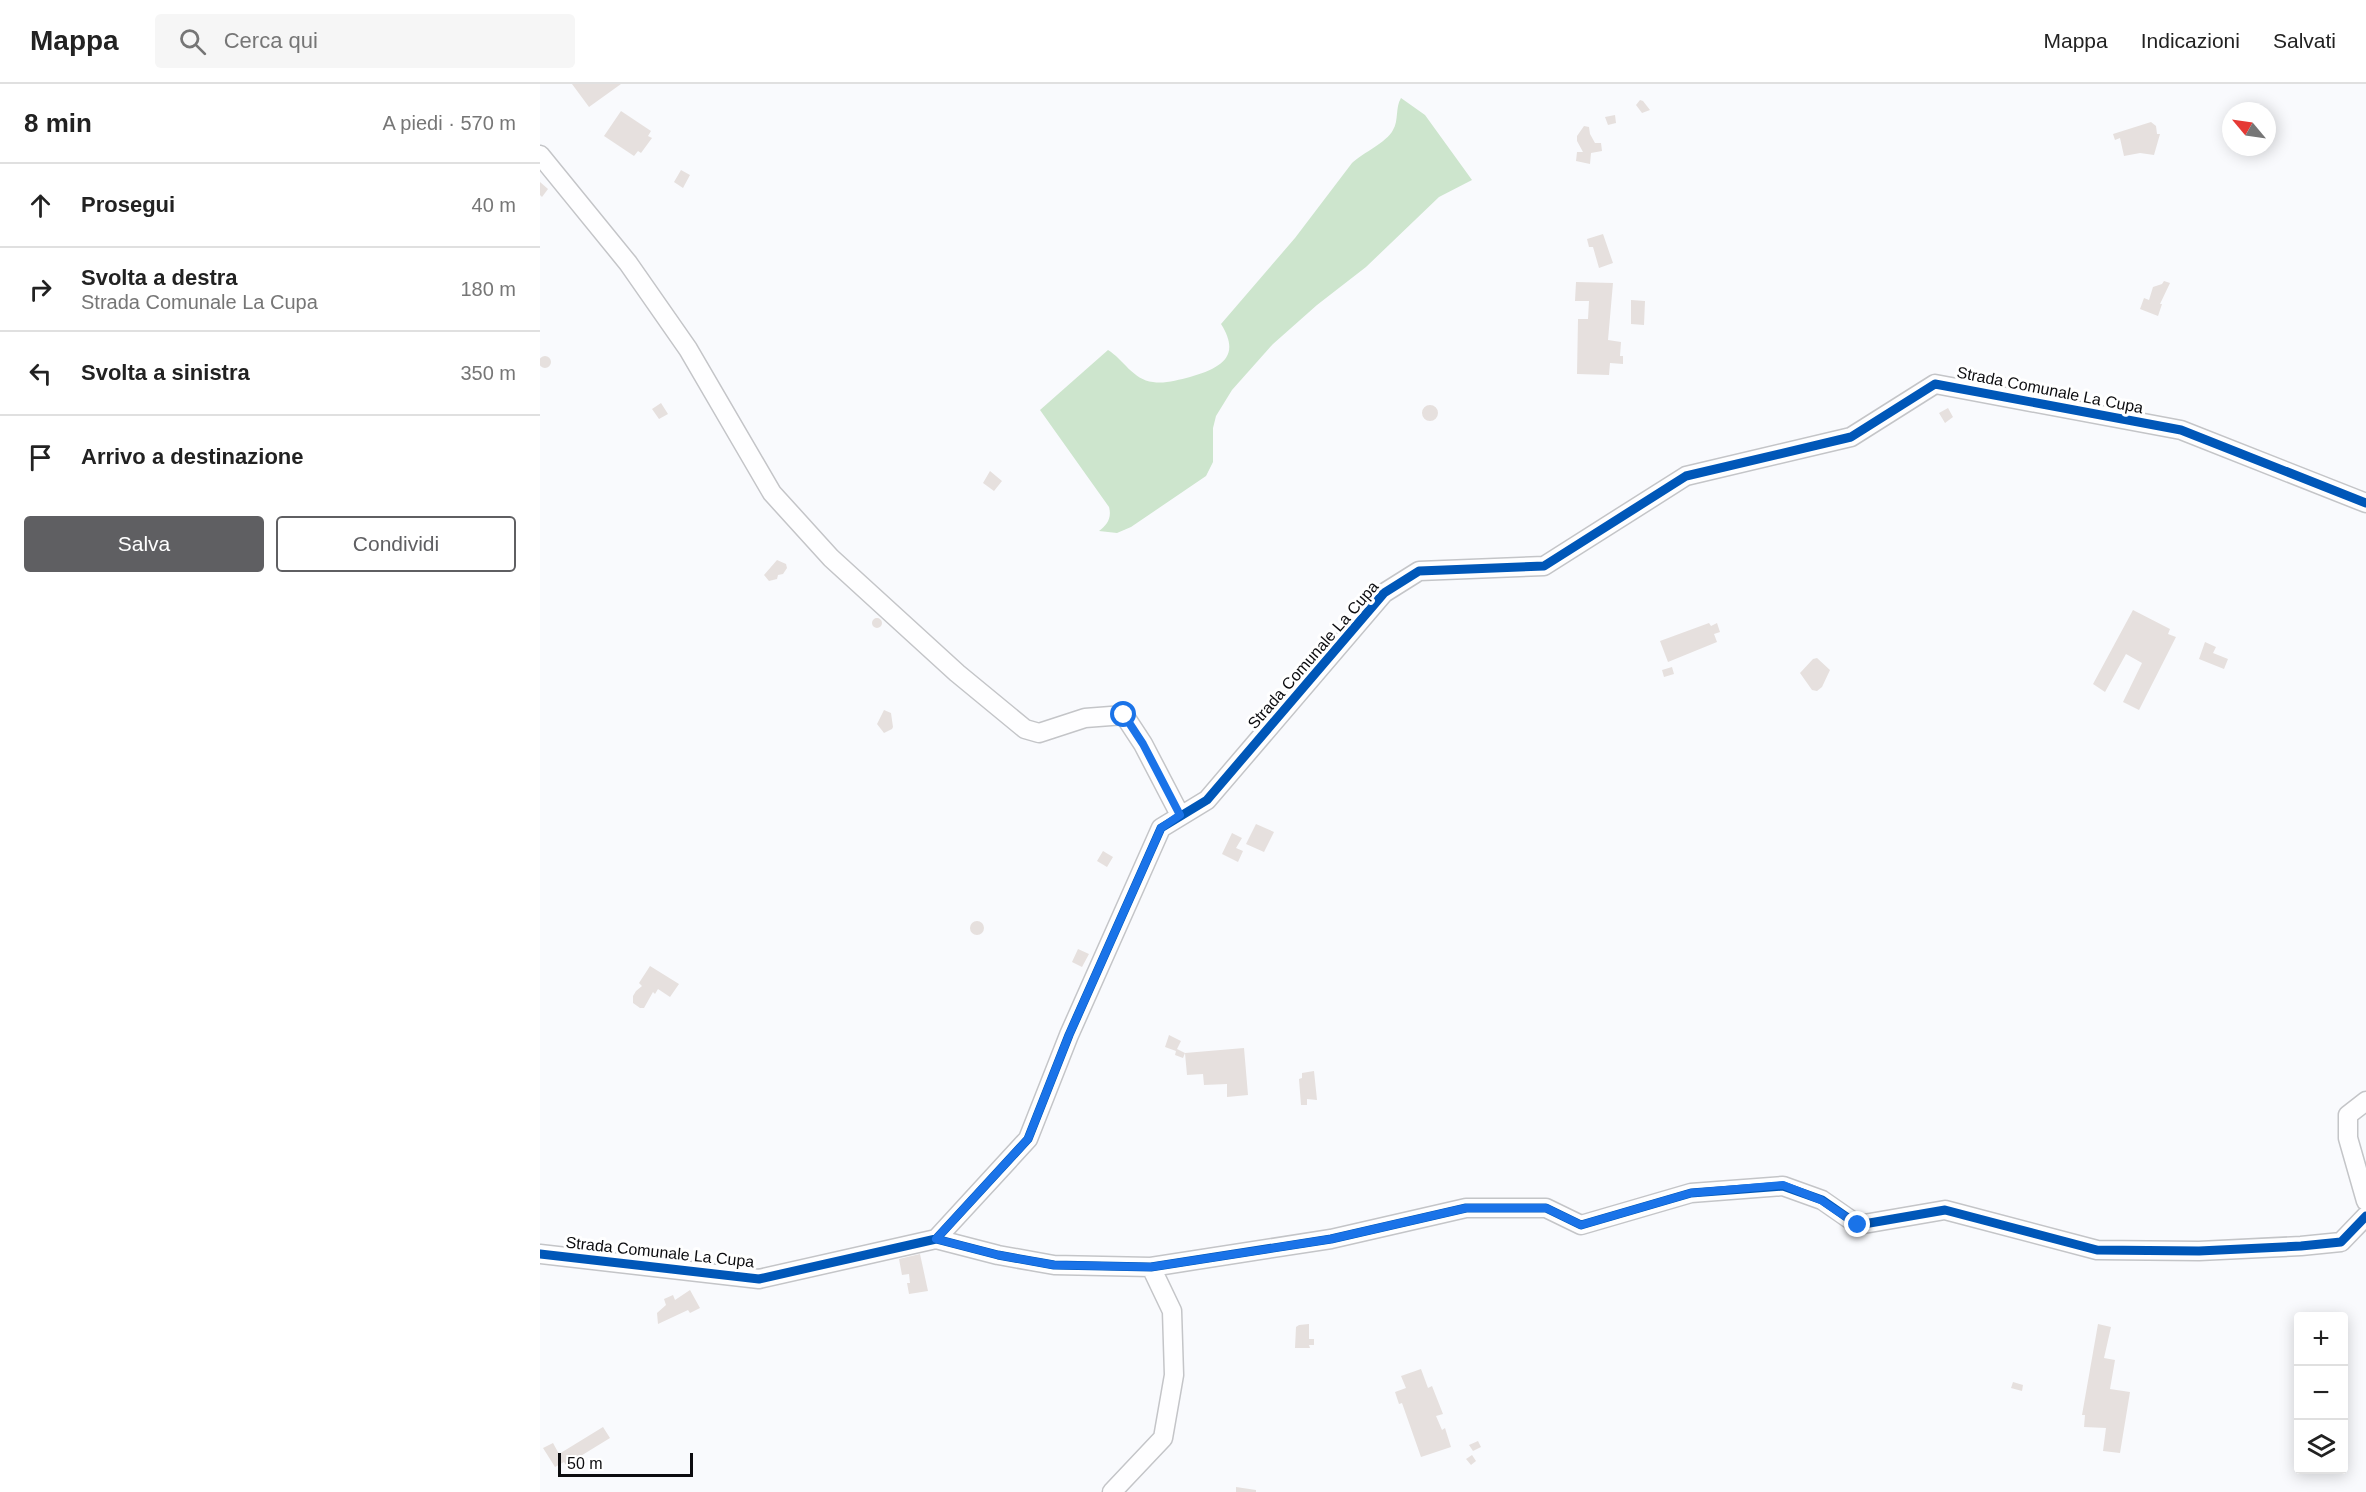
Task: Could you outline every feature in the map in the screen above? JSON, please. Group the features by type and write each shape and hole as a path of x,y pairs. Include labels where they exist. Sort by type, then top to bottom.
{"street":[{"path":"540,155 628,263 688,350 772,493 831,558 957,673 1025,729 1040,733 1085,718 1124,715 1143,744 1180,815"},
{"name":"Strada Comunale La Cupa","path":"540,1254 759,1279 936,1239 1028,1139 1069,1035 1161,828 1207,800 1384,593 1419,572 1544,566 1686,476 1851,437 1935,384 2181,430 2366,503"},
{"path":"2366,1101 2348,1115 2348,1138 2366,1201"},
{"path":"936,1239 998,1255 1054,1265 1151,1267 1331,1239 1466,1208 1546,1208 1581,1225 1691,1193 1783,1185 1821,1200 1858,1225 1945,1210 2097,1250 2199,1251 2341,1242 2366,1216"},
{"path":"1112,1492 1163,1438 1174,1375 1172,1311 1151,1267"}],"green space":[{"path":"1401,98 1425,115 1472,180 1439,197 1366,267 1317,305 1273,344 1232,390 1216,416 1213,428 1213,462 1206,476 1131,527 1117,533 1099,531 1108,521 1109,507 1040,410 1108,350 1134,373 1153,382 1190,377 1210,370 1225,360 1229,345 1221,324 1295,238 1352,163 1390,135 1395,126"}],"building":[{"path":"572,84 621,84 589,107"},
{"path":"1640,100 1650,110 1642,113 1636,105"},
{"path":"621,111 651,131 648,136 652,138 641,153 638,151 634,156 604,136"},
{"path":"1615,115 1616,123 1608,125 1605,117"},
{"path":"2151,122 2156,126 2157,134 2160,134 2154,155 2140,153 2124,156 2120,138 2115,140 2113,134"},
{"path":"1584,126 1589,127 1595,143 1601,143 1602,151 1591,153 1590,164 1576,161 1577,152 1583,152 1577,136"},
{"path":"681,170 690,175 683,188 674,182"},
{"path":"540,182 548,189 542,197 540,195"},
{"path":"1603,234 1613,263 1599,268 1593,247 1589,247 1587,239"},
{"path":"2164,281 2170,283 2160,304 2162,304 2158,316 2140,309 2144,298 2149,300 2153,287"},
{"path":"1576,282 1613,283 1608,340 1621,342 1620,356 1623,356 1623,364 1610,363 1609,375 1577,374 1578,319 1588,319 1589,301 1575,301"},
{"path":"1631,300 1645,301 1644,325 1631,324"},
{"path":"547,356 551,362 547,368 543,368 539,360"},
{"path":"661,403 668,414 659,419 652,409"},
{"path":"1427,405 1433,405 1438,413 1436,419 1427,421 1422,416 1422,410"},
{"path":"1948,408 1953,417 1945,423 1939,413"},
{"path":"990,471 1002,481 994,491 983,483"},
{"path":"777,560 786,564 787,568 783,574 778,575 777,579 769,581 764,575"},
{"path":"2133,610 2170,629 2168,634 2176,637 2139,710 2123,702 2142,663 2126,654 2105,692 2093,684"},
{"path":"877,618 881,619 881,627 877,628 873,627 872,623 873,619"},
{"path":"1709,623 1711,626 1717,623 1720,632 1714,634 1717,642 1668,662 1660,641"},
{"path":"2205,642 2216,647 2213,653 2228,659 2224,669 2199,659"},
{"path":"1817,658 1830,670 1822,687 1817,691 1812,690 1800,673 1813,659"},
{"path":"1672,667 1674,674 1664,677 1662,670"},
{"path":"884,710 891,713 893,727 884,733 877,724"},
{"path":"1256,824 1274,832 1264,852 1246,844"},
{"path":"1232,833 1242,838 1236,848 1243,851 1238,862 1222,854"},
{"path":"1103,851 1113,857 1107,867 1097,861"},
{"path":"977,921 982,923 984,928 982,933 977,935 972,933 970,928 972,923"},
{"path":"1078,949 1089,954 1082,967 1072,962"},
{"path":"650,966 679,984 670,997 658,989 655,994 653,992 644,1008 640,1008 633,1003 633,996 642,986 639,983"},
{"path":"1169,1035 1181,1041 1177,1049 1185,1053 1183,1058 1175,1055 1176,1051 1165,1047"},
{"path":"1244,1048 1248,1095 1227,1097 1227,1084 1204,1085 1203,1074 1187,1075 1185,1053"},
{"path":"1314,1071 1317,1100 1307,1099 1307,1105 1301,1105 1299,1079 1302,1078 1302,1073"},
{"path":"920,1254 928,1291 909,1294 907,1283 910,1283 909,1274 902,1275 899,1259"},
{"path":"690,1290 700,1308 690,1313 688,1310 658,1324 657,1313 666,1305 664,1299 673,1295 675,1300"},
{"path":"1309,1324 1309,1339 1314,1339 1314,1345 1309,1345 1310,1348 1295,1348 1296,1327"},
{"path":"2098,1324 2111,1327 2104,1358 2115,1360 2110,1389 2130,1392 2120,1453 2103,1451 2106,1428 2084,1427 2085,1415 2082,1415"},
{"path":"1421,1369 1428,1388 1432,1386 1443,1414 1436,1416 1442,1430 1445,1428 1451,1447 1421,1457 1402,1403 1399,1404 1395,1392 1406,1388 1401,1376"},
{"path":"2013,1382 2023,1385 2022,1391 2011,1388"},
{"path":"603,1427 610,1438 566,1465 564,1462 555,1467 543,1448 553,1443 559,1454"},
{"path":"1478,1441 1481,1447 1473,1451 1469,1445"},
{"path":"1472,1455 1476,1461 1471,1465 1466,1459"},
{"path":"1236,1487 1256,1490 1256,1492 1236,1492"}],"cycle path":[{"path":"540,1254 759,1279 936,1239 1028,1139 1069,1035 1161,828 1207,800 1384,593 1419,571 1544,566 1686,476 1851,437 1935,384 2181,430 2366,503"},
{"path":"936,1239 998,1255 1054,1265 1151,1267 1331,1239 1466,1208 1546,1208 1581,1225 1691,1193 1783,1186 1822,1200 1858,1225 1945,1210 2097,1250 2199,1251 2341,1242 2366,1216"}],"route":[{"path":"1124,715 1143,744 1180,815 1161,828 1069,1035 1028,1139 936,1239 998,1255 1054,1265 1151,1267 1331,1239 1466,1208 1546,1208 1581,1225 1691,1193 1783,1185 1821,1200 1858,1225"}]}
